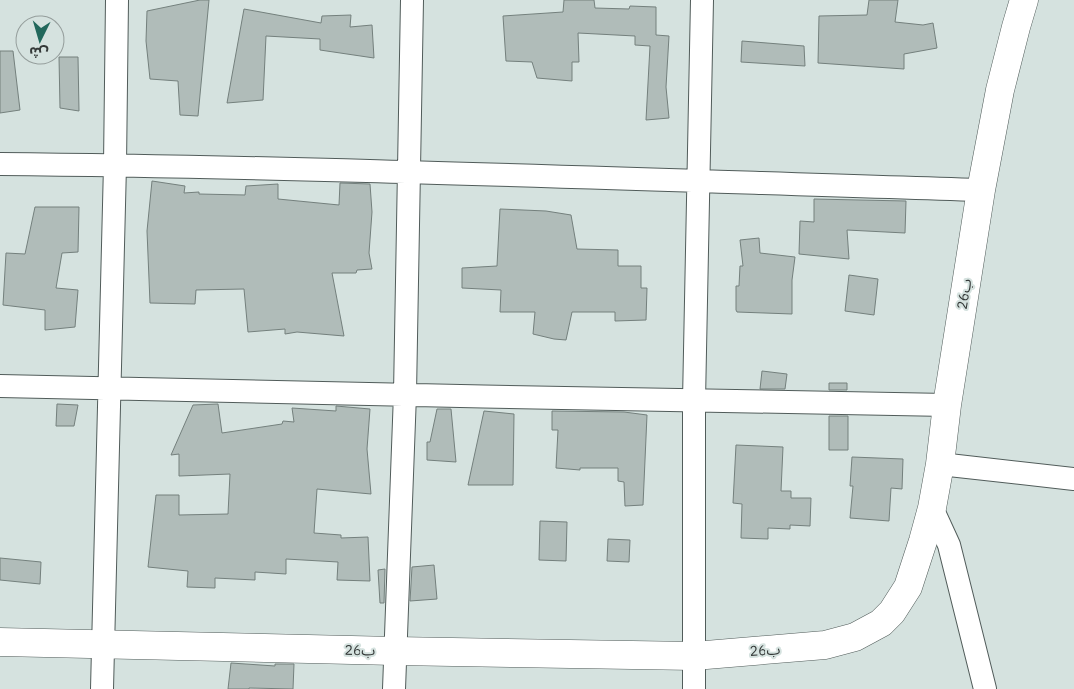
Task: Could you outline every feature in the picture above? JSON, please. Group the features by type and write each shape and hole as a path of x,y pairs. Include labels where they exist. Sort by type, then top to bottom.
{"highway":[{"name":"26ب","path":"0,642 694,656 825,645 855,637 881,623 892,612 908,587 932,508 981,190 1000,90 1024,0"}],"street":[{"path":"102,689 115,165 117,0"},
{"path":"394,689 405,394 412,0"},
{"path":"694,689 694,401 702,0"},
{"path":"0,164 409,172 981,190"},
{"path":"0,386 563,399 947,405"},
{"path":"940,464 1074,480"},
{"path":"932,508 950,545 985,689"}],"building":[{"path":"200,0 209,0 198,116 180,115 178,81 150,79 146,41 147,11"},
{"path":"564,0 594,0 595,8 629,9 630,6 656,7 656,35 669,36 666,87 669,118 646,120 650,46 635,45 635,36 578,33 579,62 572,62 572,81 537,78 532,62 506,61 503,16 563,12"},
{"path":"869,0 898,0 895,22 923,25 933,23 937,48 904,54 904,69 818,63 819,16 867,15"},
{"path":"244,9 321,23 322,16 351,15 350,27 372,25 374,58 320,50 320,39 266,36 263,100 227,103"},
{"path":"742,41 804,46 805,66 741,62"},
{"path":"0,51 13,51 20,110 0,113"},
{"path":"65,57 78,57 79,111 60,108 59,65 65,65"},
{"path":"152,181 185,186 184,193 199,192 199,194 245,195 246,186 278,184 278,199 339,205 340,183 370,184 372,212 369,253 372,269 357,270 356,273 332,273 344,336 297,332 285,334 285,329 248,332 244,289 196,290 195,304 150,303 147,231"},
{"path":"814,199 906,201 905,233 847,230 849,259 799,254 800,221 814,222"},
{"path":"35,207 79,207 78,252 62,253 56,288 78,290 75,327 45,330 45,310 3,305 6,253 25,254"},
{"path":"500,209 546,211 571,215 577,249 618,250 618,266 641,266 641,288 647,288 646,320 615,321 615,312 572,312 566,340 554,339 533,334 535,312 500,312 501,290 462,288 462,268 497,266"},
{"path":"759,238 760,253 795,257 792,280 792,314 737,312 736,310 736,286 739,286 740,266 743,266 740,240"},
{"path":"849,275 878,279 874,315 845,311"},
{"path":"762,371 787,374 785,389 760,389"},
{"path":"829,383 847,383 847,390 829,390"},
{"path":"57,404 78,405 74,426 56,426"},
{"path":"218,404 222,433 282,424 283,421 294,422 292,408 336,411 336,406 370,409 367,449 371,494 317,489 314,533 341,535 341,538 368,537 370,581 337,580 338,562 286,559 286,574 255,572 255,580 215,578 215,588 187,587 188,571 148,567 156,495 179,495 179,515 228,514 230,474 179,476 179,454 171,455 193,405"},
{"path":"437,409 451,409 456,462 427,460 427,442 430,442"},
{"path":"484,411 514,414 513,485 468,485"},
{"path":"552,411 624,412 647,415 643,505 625,506 624,482 618,481 618,468 580,468 580,470 556,468 558,430 552,430"},
{"path":"829,416 848,416 848,450 829,450"},
{"path":"736,445 783,447 781,491 791,491 791,498 811,498 810,526 790,525 790,529 768,528 768,539 741,538 742,504 733,503"},
{"path":"852,457 903,459 902,489 891,488 889,521 850,518 853,486 850,486"},
{"path":"540,521 567,522 566,561 539,560"},
{"path":"608,539 630,540 629,562 607,561"},
{"path":"0,558 41,562 40,584 0,580"},
{"path":"434,565 437,599 410,601 412,567"},
{"path":"385,569 384,603 380,603 378,570"},
{"path":"231,663 275,666 275,664 294,664 293,689 228,689"}]}
